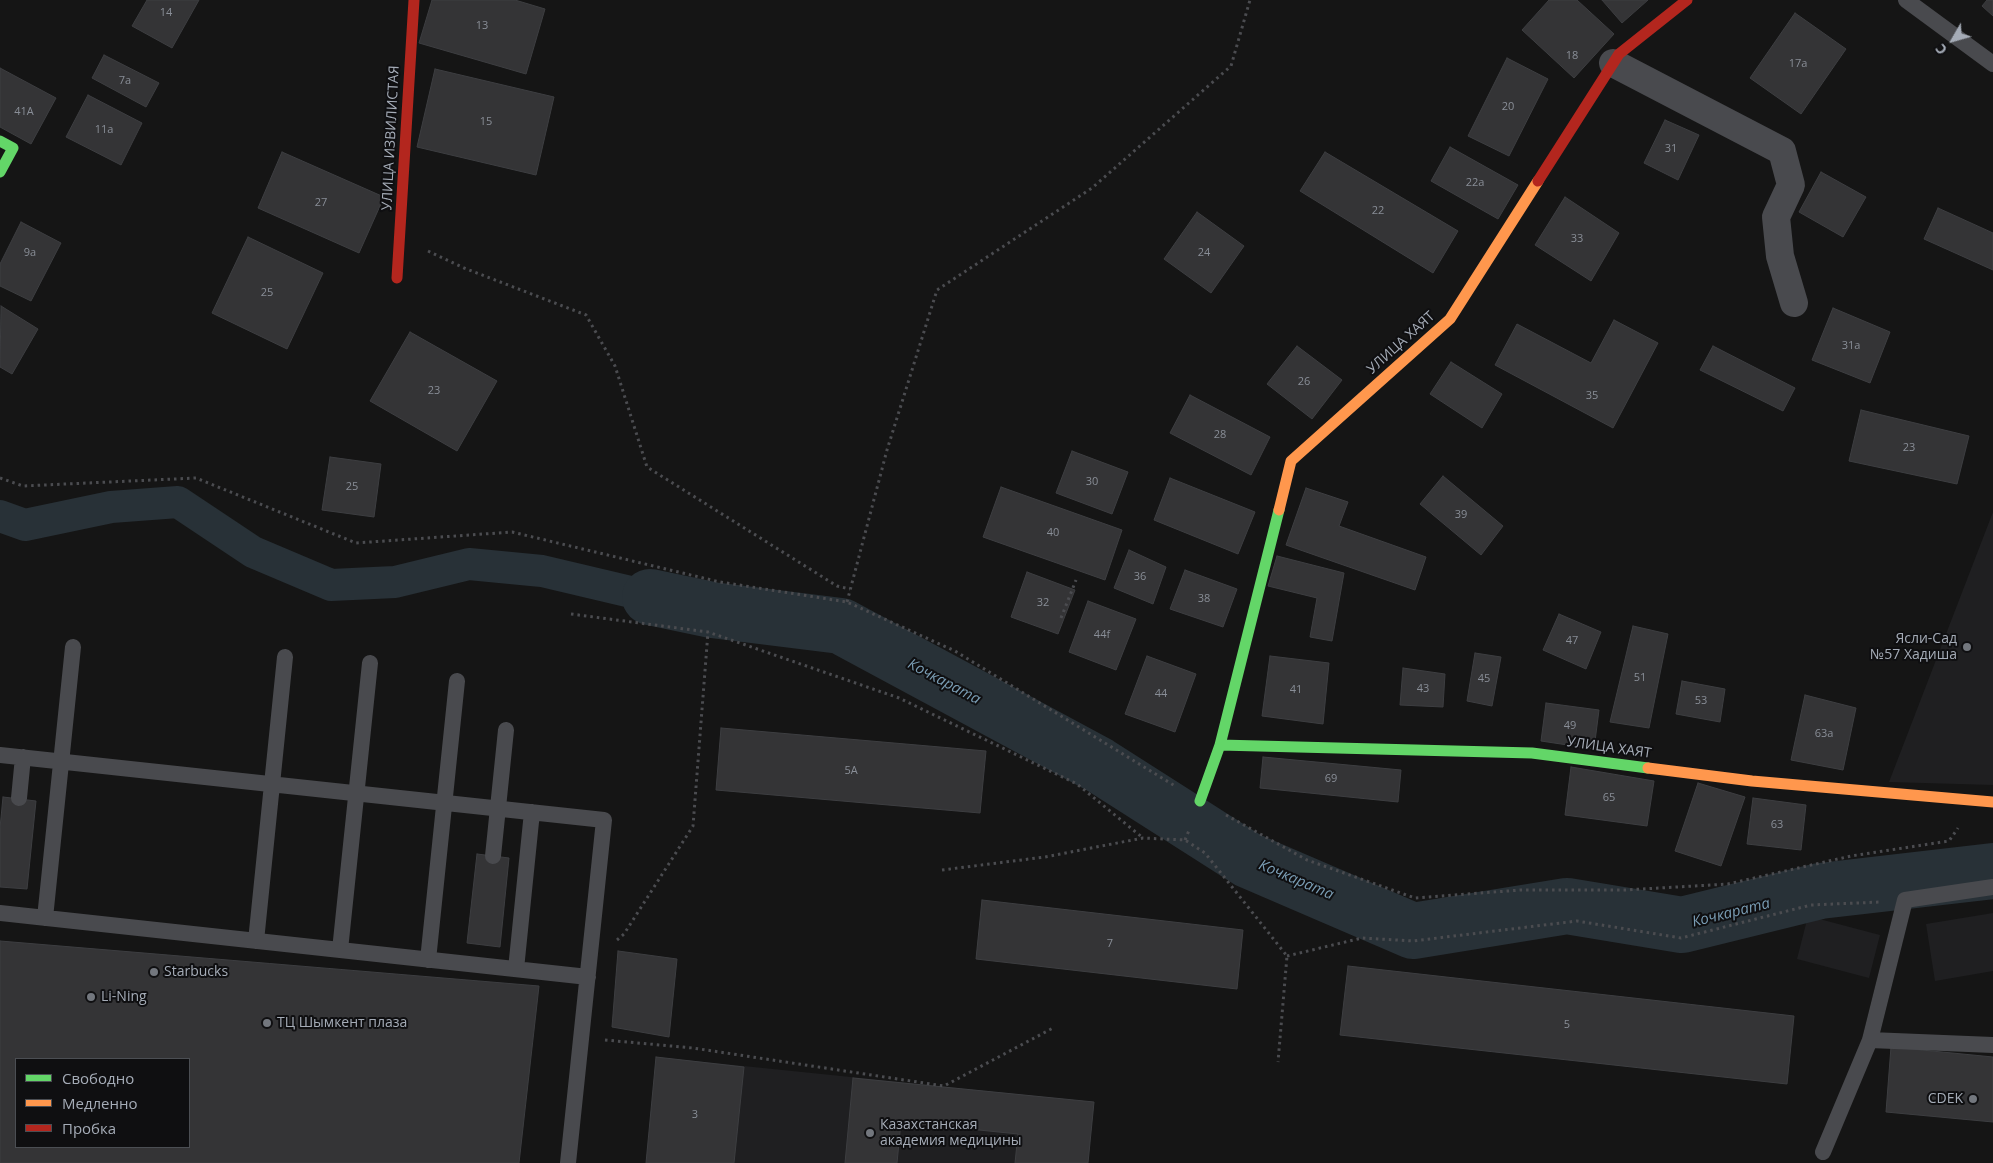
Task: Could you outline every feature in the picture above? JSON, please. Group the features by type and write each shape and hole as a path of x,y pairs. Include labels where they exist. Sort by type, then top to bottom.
{"street":[{"name":"УЛИЦА ИЗВИЛИСТАЯ","path":"397,278 414,0"},
{"name":"УЛИЦА ХАЯТ","path":"1200,801 1220,745 1291,461 1450,319 1618,54 1687,0"},
{"path":"1613,63 1782,152 1791,185 1776,217 1780,256 1794,303"},
{"path":"0,141 13,148 0,172"},
{"name":"УЛИЦА ХАЯТ","path":"1220,745 1532,753 1752,781 1993,802"}],"lane":[{"path":"1906,0 1993,64"},
{"path":"45,918 73,647"},
{"path":"256,941 285,656"},
{"path":"340,950 370,663"},
{"path":"428,960 457,681"},
{"path":"492,856 506,730"},
{"path":"0,755 604,820 568,1163"},
{"path":"19,798 23,757"},
{"path":"516,969 532,812"},
{"path":"1823,1152 1870,1040 1906,900 1993,887"},
{"path":"0,913 588,976"},
{"path":"1870,1040 1993,1045"}],"path":[{"path":"847,602 887,450 937,290 1092,188 1231,66 1250,0"},
{"path":"400,238 464,268 586,315 615,366 647,467 836,586 850,589"},
{"path":"0,478 23,486 196,478 356,542 512,532 720,582 847,602 955,651 1200,801 1307,860 1415,898 1521,890 1624,890 1728,884 1851,856 1949,841 1976,801"},
{"path":"1061,618 1076,580"},
{"path":"571,614 708,632 908,703 1077,784 1143,838"},
{"path":"612,945 624,934 693,826 708,632"},
{"path":"1185,840 1190,828"},
{"path":"942,870 1045,857 1143,838 1185,840 1205,853 1287,956 1278,1062"},
{"path":"1287,956 1362,938 1413,942 1577,921 1681,938 1811,905 1906,900"},
{"path":"604,1040 693,1048 944,1086 1053,1028"},
{"path":"604,1049 605,1030"}],"shaded area":[{"name":"Ясли-Сад №57 Хадиша","path":"1993,512 1993,785 1889,782"},
{"path":"1993,913 1993,971 1935,981 1926,924"},
{"path":"1808,916 1880,935 1869,978 1797,959"},
{"name":"Казахстанская академия медицины","path":"656,1057 1094,1102 1088,1163 646,1163"}],"building":[{"path":"147,0 199,0 172,48 132,26"},
{"path":"432,0 515,0 545,9 526,74 419,43"},
{"path":"1549,0 1577,0 1614,34 1574,78 1522,30"},
{"path":"1602,0 1648,0 1622,23"},
{"path":"1987,0 1993,0 1993,16 1982,6"},
{"path":"1795,13 1846,49 1801,114 1750,78"},
{"path":"104,55 159,83 146,107 92,78"},
{"path":"1507,58 1548,79 1509,156 1468,136"},
{"path":"0,68 56,98 31,144 0,127"},
{"path":"435,69 554,97 536,175 417,147"},
{"path":"88,95 142,123 121,165 66,137"},
{"path":"1665,120 1699,135 1678,180 1644,163"},
{"path":"1450,147 1518,185 1498,219 1431,181"},
{"path":"282,152 384,197 359,253 258,208"},
{"path":"1325,152 1458,231 1433,273 1300,191"},
{"path":"1821,172 1866,197 1843,237 1799,212"},
{"path":"1565,197 1619,233 1591,281 1535,245"},
{"path":"1938,208 1993,233 1993,270 1924,239"},
{"path":"1197,212 1244,246 1211,293 1164,259"},
{"path":"21,222 61,243 31,301 0,286 0,264"},
{"path":"248,237 323,273 287,349 212,313"},
{"path":"1,306 38,329 12,374 0,367"},
{"path":"1833,308 1890,332 1870,383 1812,360"},
{"path":"1614,320 1658,343 1613,428 1495,365 1517,324 1591,363"},
{"path":"410,332 497,381 457,451 370,401"},
{"path":"1297,346 1342,380 1312,419 1267,384"},
{"path":"1713,346 1795,388 1783,411 1700,370"},
{"path":"1451,362 1502,394 1482,428 1430,394"},
{"path":"1190,395 1270,437 1251,475 1170,433"},
{"path":"1861,410 1969,436 1957,484 1849,461"},
{"path":"1072,451 1128,472 1112,514 1056,493"},
{"path":"330,457 381,464 374,517 322,510"},
{"path":"1443,476 1503,526 1481,555 1420,504"},
{"path":"1170,478 1255,512 1238,554 1154,520"},
{"path":"1001,487 1122,530 1105,580 983,537"},
{"path":"1306,488 1348,502 1339,526 1426,557 1415,590 1286,545"},
{"path":"1129,550 1166,567 1153,604 1114,588"},
{"path":"1277,556 1344,573 1332,641 1310,637 1317,598 1268,586"},
{"path":"1185,570 1237,589 1223,627 1170,609"},
{"path":"1027,572 1075,590 1058,634 1011,617"},
{"path":"1088,601 1136,619 1116,670 1069,652"},
{"path":"1559,614 1601,632 1586,669 1543,650"},
{"path":"1633,626 1668,634 1649,728 1610,722"},
{"path":"1475,653 1501,657 1492,706 1467,701"},
{"path":"1147,656 1196,674 1175,732 1125,714"},
{"path":"1270,656 1329,663 1323,724 1262,716"},
{"path":"1403,668 1445,674 1443,707 1400,705"},
{"path":"1682,681 1725,689 1720,722 1676,714"},
{"path":"1805,695 1856,708 1843,770 1791,760"},
{"path":"1546,703 1599,710 1594,749 1541,741"},
{"path":"721,728 986,751 980,813 716,790"},
{"path":"1263,757 1401,770 1398,802 1260,788"},
{"path":"1571,767 1654,781 1647,826 1565,815"},
{"path":"1698,783 1745,797 1721,866 1675,851"},
{"path":"3,797 36,801 27,889 0,887 0,828"},
{"path":"1753,798 1806,805 1801,850 1747,844"},
{"path":"477,854 509,858 500,947 467,943"},
{"path":"982,900 1243,930 1237,989 976,959"},
{"name":"ТЦ Шымкент плаза","path":"0,941 539,986 519,1163 0,1163"},
{"path":"618,951 677,959 669,1037 612,1027"},
{"path":"1348,966 1794,1016 1787,1084 1340,1035"},
{"path":"1891,1047 1993,1057 1993,1122 1886,1112"},
{"path":"656,1057 744,1067 734,1163 646,1163"},
{"path":"853,1078 1094,1102 1088,1163 1015,1163 1018,1134 901,1122 897,1163 845,1163"}],"waterway":[{"path":"0,516 25,525 111,507 178,502 253,552 331,585 395,582 469,564 542,571 652,597"},
{"name":"Кочкарата","path":"650,597 712,610 841,626 1099,765 1248,860 1413,931 1567,906 1682,925 1820,891 1993,871"}],"traffic: fast":[{"path":"0,141 13,148 0,172"},
{"path":"1200,801 1220,745 1279,510"},
{"path":"1220,745 1532,753 1648,768"}],"traffic: slow":[{"path":"1279,510 1291,461 1450,319 1538,181"},
{"path":"1648,768 1752,781 1993,802"}],"traffic: jam":[{"path":"397,278 414,0"},
{"path":"1538,181 1619,54 1687,0"}],"place":[{"name":"Ясли-Сад №57 Хадиша","path":"1967,647"},
{"name":"Starbucks","path":"154,972"},
{"name":"Li-Ning","path":"91,997"},
{"name":"ТЦ Шымкент плаза","path":"267,1023"},
{"name":"CDEK","path":"1973,1099"},
{"name":"Казахстанская академия медицины","path":"870,1133"}]}
